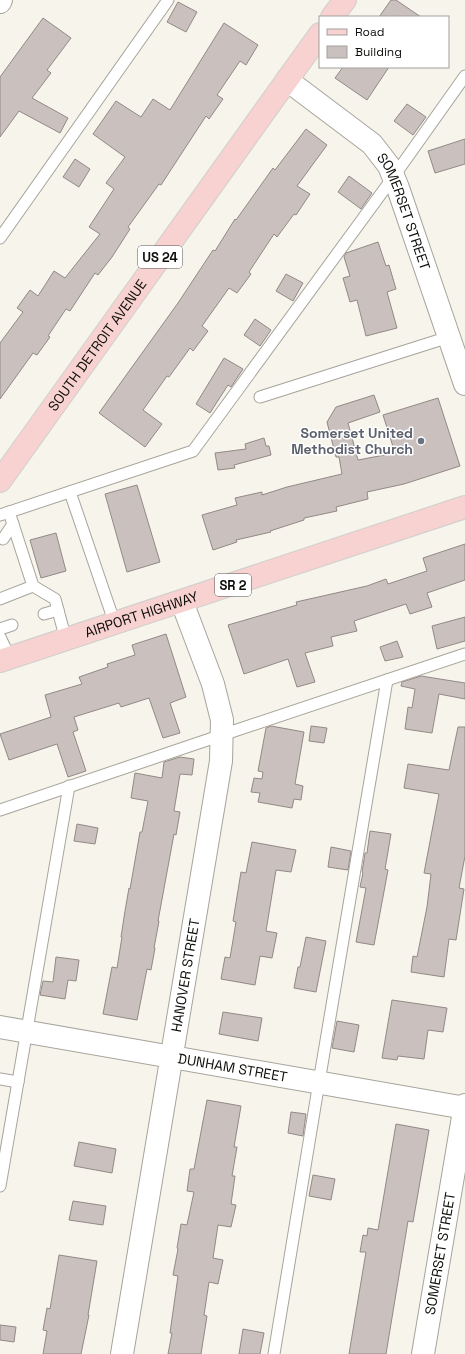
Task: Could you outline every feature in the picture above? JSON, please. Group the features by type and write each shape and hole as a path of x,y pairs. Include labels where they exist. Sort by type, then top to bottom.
{"main road":[{"path":"333,16 345,0"},
{"name":"SOUTH DETROIT AVENUE","path":"0,481 319,35"},
{"name":"AIRPORT HIGHWAY","path":"5,660 465,507"}],"street":[{"name":"SOMERSET STREET","path":"286,80 372,144 389,166 394,176 449,337 461,361 465,384"},
{"name":"HANOVER STREET","path":"122,1354 221,761 222,720 213,684 182,602"},
{"name":"DUNHAM STREET","path":"0,1027 465,1107"},
{"name":"SOMERSET STREET","path":"423,1354 465,1107"}],"lane":[{"path":"0,238 168,0"},
{"path":"66,640 55,599 33,586 13,524 5,514 193,451 394,176 465,76"},
{"path":"260,397 449,337"},
{"path":"70,492 115,624"},
{"path":"3,539 13,524"},
{"path":"0,599 33,586"},
{"path":"44,614 58,610"},
{"path":"0,629 12,625"},
{"path":"0,637 5,660"},
{"path":"0,810 465,654"},
{"path":"274,1354 318,1082 387,680"},
{"path":"0,1186 3,1147 18,1082 69,786"},
{"path":"0,1079 18,1082"}],"building":[{"path":"391,0 396,0 420,16 380,16"},
{"path":"178,2 197,12 186,32 167,22"},
{"path":"43,18 71,38 47,70 51,73 32,98 68,118 60,133 19,111 0,137 0,77"},
{"path":"224,23 258,45 246,65 240,61 217,95 223,99 209,119 206,116 161,185 159,184 128,227 130,229 112,257 98,275 95,273 70,311 66,309 48,336 50,337 37,355 33,353 0,399 0,343 23,312 17,308 30,290 38,296 54,271 65,278 100,234 89,227 114,189 106,183 125,157 93,134 116,101 141,117 153,99 170,110"},
{"path":"342,68 388,68 367,100 335,78"},
{"path":"407,104 426,117 413,135 394,121"},
{"path":"306,129 327,145 297,186 310,194 296,215 294,214 277,237 274,234 249,272 251,274 237,293 229,288 202,326 208,331 193,351 190,348 169,377 167,376 143,410 162,424 145,447 99,413 178,303 213,250 215,251 235,219 236,220 273,168 275,170"},
{"path":"465,139 465,164 435,173 428,151"},
{"path":"75,159 90,169 79,187 63,177"},
{"path":"349,176 372,193 361,209 338,192"},
{"path":"378,242 386,266 389,265 396,289 387,292 397,328 366,336 357,300 350,302 343,278 350,276 344,257 346,253"},
{"path":"286,274 303,283 293,301 276,291"},
{"path":"255,319 271,330 260,346 244,335"},
{"path":"224,358 243,369 231,387 228,385 210,413 196,404"},
{"path":"374,395 380,412 348,423 358,460 395,453 383,415 438,398 460,466 404,484 367,492 368,499 336,507 337,511 304,518 304,520 270,531 271,532 236,540 237,542 213,550 202,515 237,505 235,498 262,492 262,495 287,487 342,474 339,457 336,457 327,422 336,407"},
{"path":"264,438 266,446 269,446 271,455 234,465 235,468 218,470 215,453 246,449 245,444"},
{"path":"137,485 160,562 127,572 105,494"},
{"path":"56,533 66,571 41,578 30,540"},
{"path":"465,544 465,580 427,593 432,607 410,614 406,604 354,621 357,631 331,637 333,646 305,653 315,682 297,687 288,659 244,674 228,625 297,605 296,602 367,586 386,579 388,584 427,571 423,558"},
{"path":"465,617 465,641 437,649 432,626"},
{"path":"166,634 186,697 170,703 180,733 163,738 149,698 121,707 119,703 74,717 78,730 73,732 86,771 68,777 57,744 9,760 0,734 51,717 45,695 82,684 79,677 108,667 107,664 135,655 132,645"},
{"path":"397,641 403,657 385,661 380,647"},
{"path":"421,676 465,683 465,699 439,694 432,733 405,729 408,707 412,708 415,689 401,686 402,682"},
{"path":"271,726 304,732 295,784 303,786 301,800 294,799 292,808 258,802 260,793 251,792 254,778 262,779 263,772 258,771 266,728"},
{"path":"311,726 327,728 324,743 309,741"},
{"path":"458,727 465,727 465,856 459,888 464,889 456,940 449,939 444,977 411,972 413,956 417,957 427,907 431,874 424,873 439,794 404,788 408,764 449,770"},
{"path":"180,757 194,759 192,775 180,774 174,811 180,812 176,835 174,834 158,921 151,970 147,969 137,1020 103,1014 112,967 117,968 129,888 130,889 140,832 142,832 148,801 131,798 135,773 162,778 164,762"},
{"path":"77,824 98,828 95,844 74,841"},
{"path":"370,831 391,834 385,869 388,870 374,945 356,942 366,888 360,887"},
{"path":"252,842 296,850 291,872 276,870 266,931 277,933 272,958 260,956 255,985 221,979 225,957 230,958 236,922 233,921 241,872 246,873"},
{"path":"331,847 351,851 348,870 328,867"},
{"path":"306,937 326,941 316,992 294,988"},
{"path":"56,957 79,960 76,981 68,980 65,999 40,995 43,981 53,982"},
{"path":"392,1000 447,1008 443,1032 428,1030 424,1059 398,1056 397,1060 382,1058"},
{"path":"223,1012 262,1018 258,1041 219,1034"},
{"path":"337,1021 359,1025 354,1052 332,1048"},
{"path":"207,1100 241,1106 234,1147 237,1147 232,1176 235,1176 231,1204 236,1205 231,1227 218,1225 213,1258 223,1260 218,1284 209,1282 204,1315 207,1316 201,1354 168,1354 172,1333 170,1333 178,1276 173,1275 177,1248 181,1224 187,1225 194,1192 187,1191 190,1169 194,1169"},
{"path":"291,1112 306,1114 303,1136 288,1133"},
{"path":"396,1124 429,1130 413,1222 408,1221 386,1354 349,1354 366,1252 360,1252 363,1235 367,1236 368,1228 378,1230"},
{"path":"79,1142 116,1149 112,1173 74,1166"},
{"path":"313,1175 335,1179 331,1200 309,1196"},
{"path":"73,1201 106,1206 103,1225 69,1220"},
{"path":"59,1255 97,1261 89,1315 81,1354 43,1354 47,1331 43,1330 47,1308 50,1309"},
{"path":"0,1325 16,1327 14,1342 0,1340"},
{"path":"243,1329 264,1333 260,1354 239,1354"}],"place":[{"name":"Somerset United Methodist Church","path":"421,441"}]}
